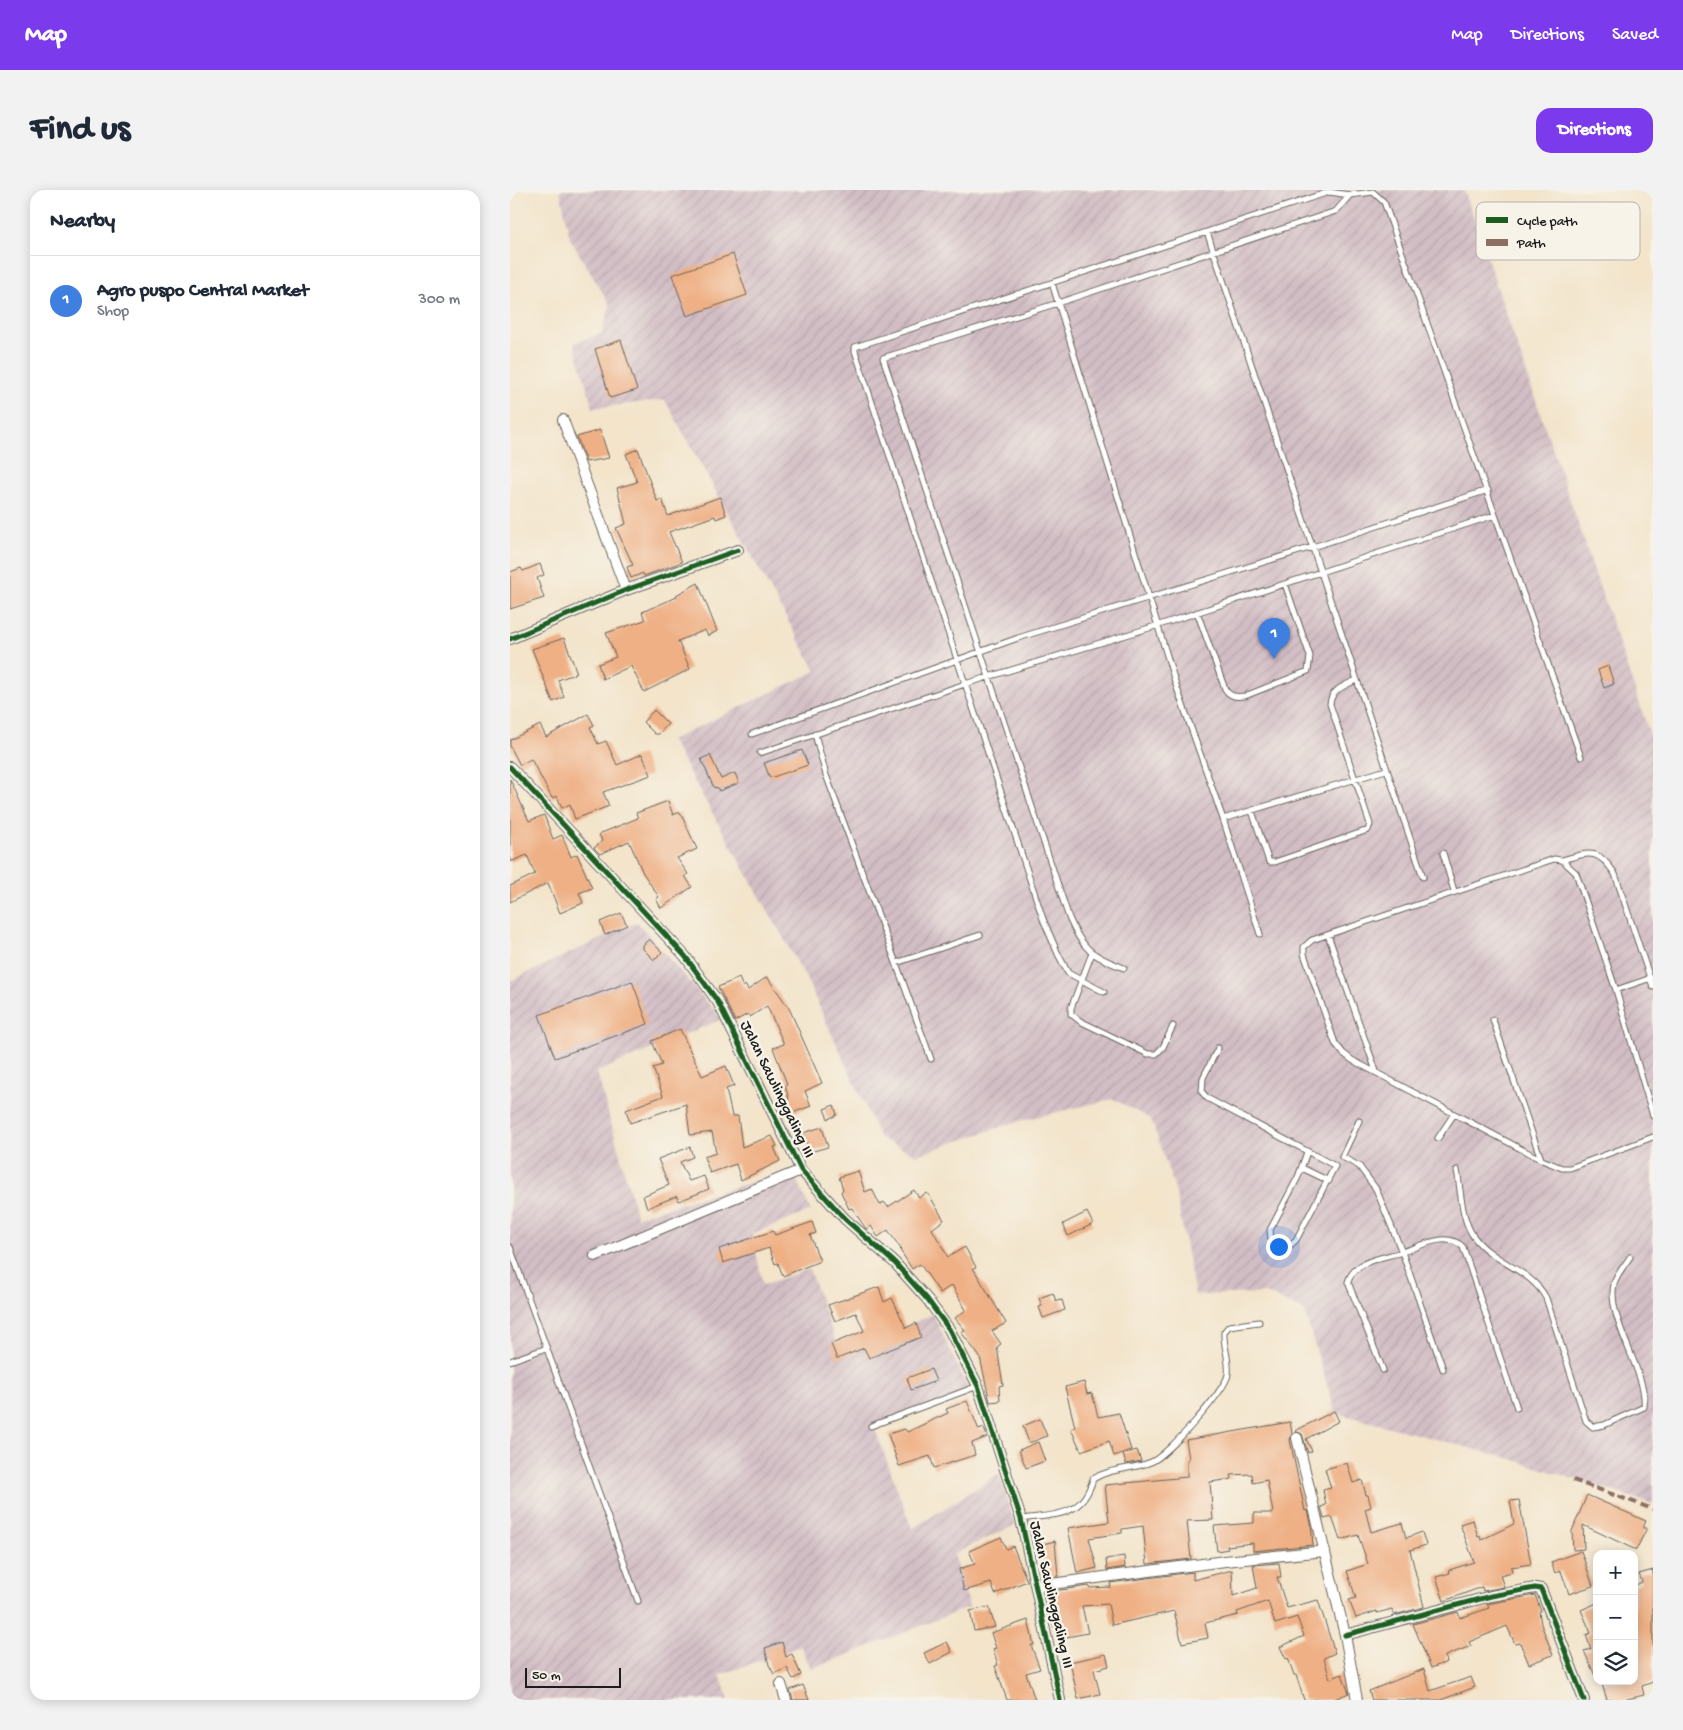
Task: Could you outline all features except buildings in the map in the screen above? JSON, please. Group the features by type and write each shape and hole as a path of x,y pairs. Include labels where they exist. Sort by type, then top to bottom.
{"street":[{"path":"563,420 626,590"},
{"path":"510,639 626,590 738,550"},
{"name":"Jalan Sawlinggaling III","path":"510,767 656,922 685,956 718,1002 801,1170 845,1219 895,1263 927,1299 948,1329 978,1386 1020,1519 1060,1700"},
{"path":"595,1256 801,1170"},
{"path":"1297,1438 1345,1634 1358,1700"},
{"path":"1036,1586 1225,1561 1325,1551"},
{"path":"1345,1634 1491,1596 1535,1588 1541,1589 1584,1700"},
{"path":"781,1684 786,1700"}],"lane":[{"path":"1104,992 1068,973 1043,918 854,348 1328,192 1350,195 1373,192 1384,202 1488,490 1495,515 1581,757"},
{"path":"1124,968 1092,953 1079,941 1069,918 882,358 1058,303 1336,211 1350,195"},
{"path":"1207,232 1423,876"},
{"path":"1052,283 1176,688 1223,819 1260,934"},
{"path":"752,734 980,651 1488,490"},
{"path":"760,754 965,684 1158,625 1495,515"},
{"path":"1197,612 1224,689 1236,697 1245,696 1308,671 1310,656 1285,584"},
{"path":"1252,811 1269,862 1275,862 1368,830 1370,824 1330,704 1330,696 1335,691 1356,680"},
{"path":"815,734 826,775 931,1059"},
{"path":"1223,819 1386,770"},
{"path":"1653,987 1615,874 1605,859 1590,852 1562,860 1554,859 1454,891 1312,940 1304,947 1304,954 1335,1043 1352,1060 1542,1160 1562,1168 1570,1168 1653,1137"},
{"path":"1443,853 1454,891"},
{"path":"1562,860 1576,873 1616,990 1653,1116"},
{"path":"896,963 980,935"},
{"path":"1328,935 1376,1071"},
{"path":"1092,953 1071,1014 1080,1021 1148,1054 1156,1054 1163,1047 1173,1026"},
{"path":"1616,990 1651,978"},
{"path":"1493,1020 1542,1160"},
{"path":"1218,1048 1203,1078 1202,1092 1207,1098 1335,1166"},
{"path":"1438,1138 1454,1114"},
{"path":"1307,1152 1302,1168 1270,1230 1271,1239 1280,1247 1289,1246 1296,1240 1360,1121"},
{"path":"1342,1157 1359,1166 1376,1189 1402,1252 1443,1369"},
{"path":"1302,1168 1329,1181"},
{"path":"1457,1170 1465,1218 1473,1236 1484,1247 1540,1285 1586,1421 1593,1427 1604,1425 1644,1408 1644,1392 1633,1364 1613,1299 1614,1282 1630,1257"},
{"path":"1383,1370 1348,1282 1350,1274 1362,1264 1447,1238 1456,1240 1463,1247 1517,1408"},
{"path":"510,1247 638,1601"},
{"path":"1020,1519 1076,1508 1088,1495 1093,1479 1104,1472 1153,1462 1168,1451 1223,1390 1228,1375 1224,1332 1229,1326 1259,1322"},
{"path":"510,1360 547,1348"},
{"path":"871,1426 978,1386"}],"shaded area":[{"path":"560,190 1464,190 1476,225 1476,260 1488,260 1653,743 1653,1504 1508,1458 1336,1413 1304,1311 1266,1293 1195,1295 1175,1189 1151,1119 1113,1099 1015,1122 917,1155 880,1138 805,976 671,740 816,671 665,400 593,408 574,343 602,333 610,305 570,239"},
{"path":"637,922 722,1019 597,1072 637,1217 792,1170 811,1211 752,1234 763,1285 809,1269 841,1356 933,1314 969,1391 875,1429 912,1529 999,1474 1015,1525 954,1554 969,1607 811,1669 801,1646 720,1675 729,1700 510,1700 510,981"}],"marked path":[{"path":"1573,1480 1653,1509"}],"cycle path":[{"path":"510,639 626,590 738,550"},
{"path":"510,767 685,956 718,1002 801,1170 845,1219 895,1263 927,1299 949,1329 978,1386 1021,1519 1060,1700"},
{"path":"1345,1635 1491,1596 1535,1588 1541,1589 1584,1700"}],"place":[{"name":"Agro puspo Central Market","path":"1274,659"}]}
